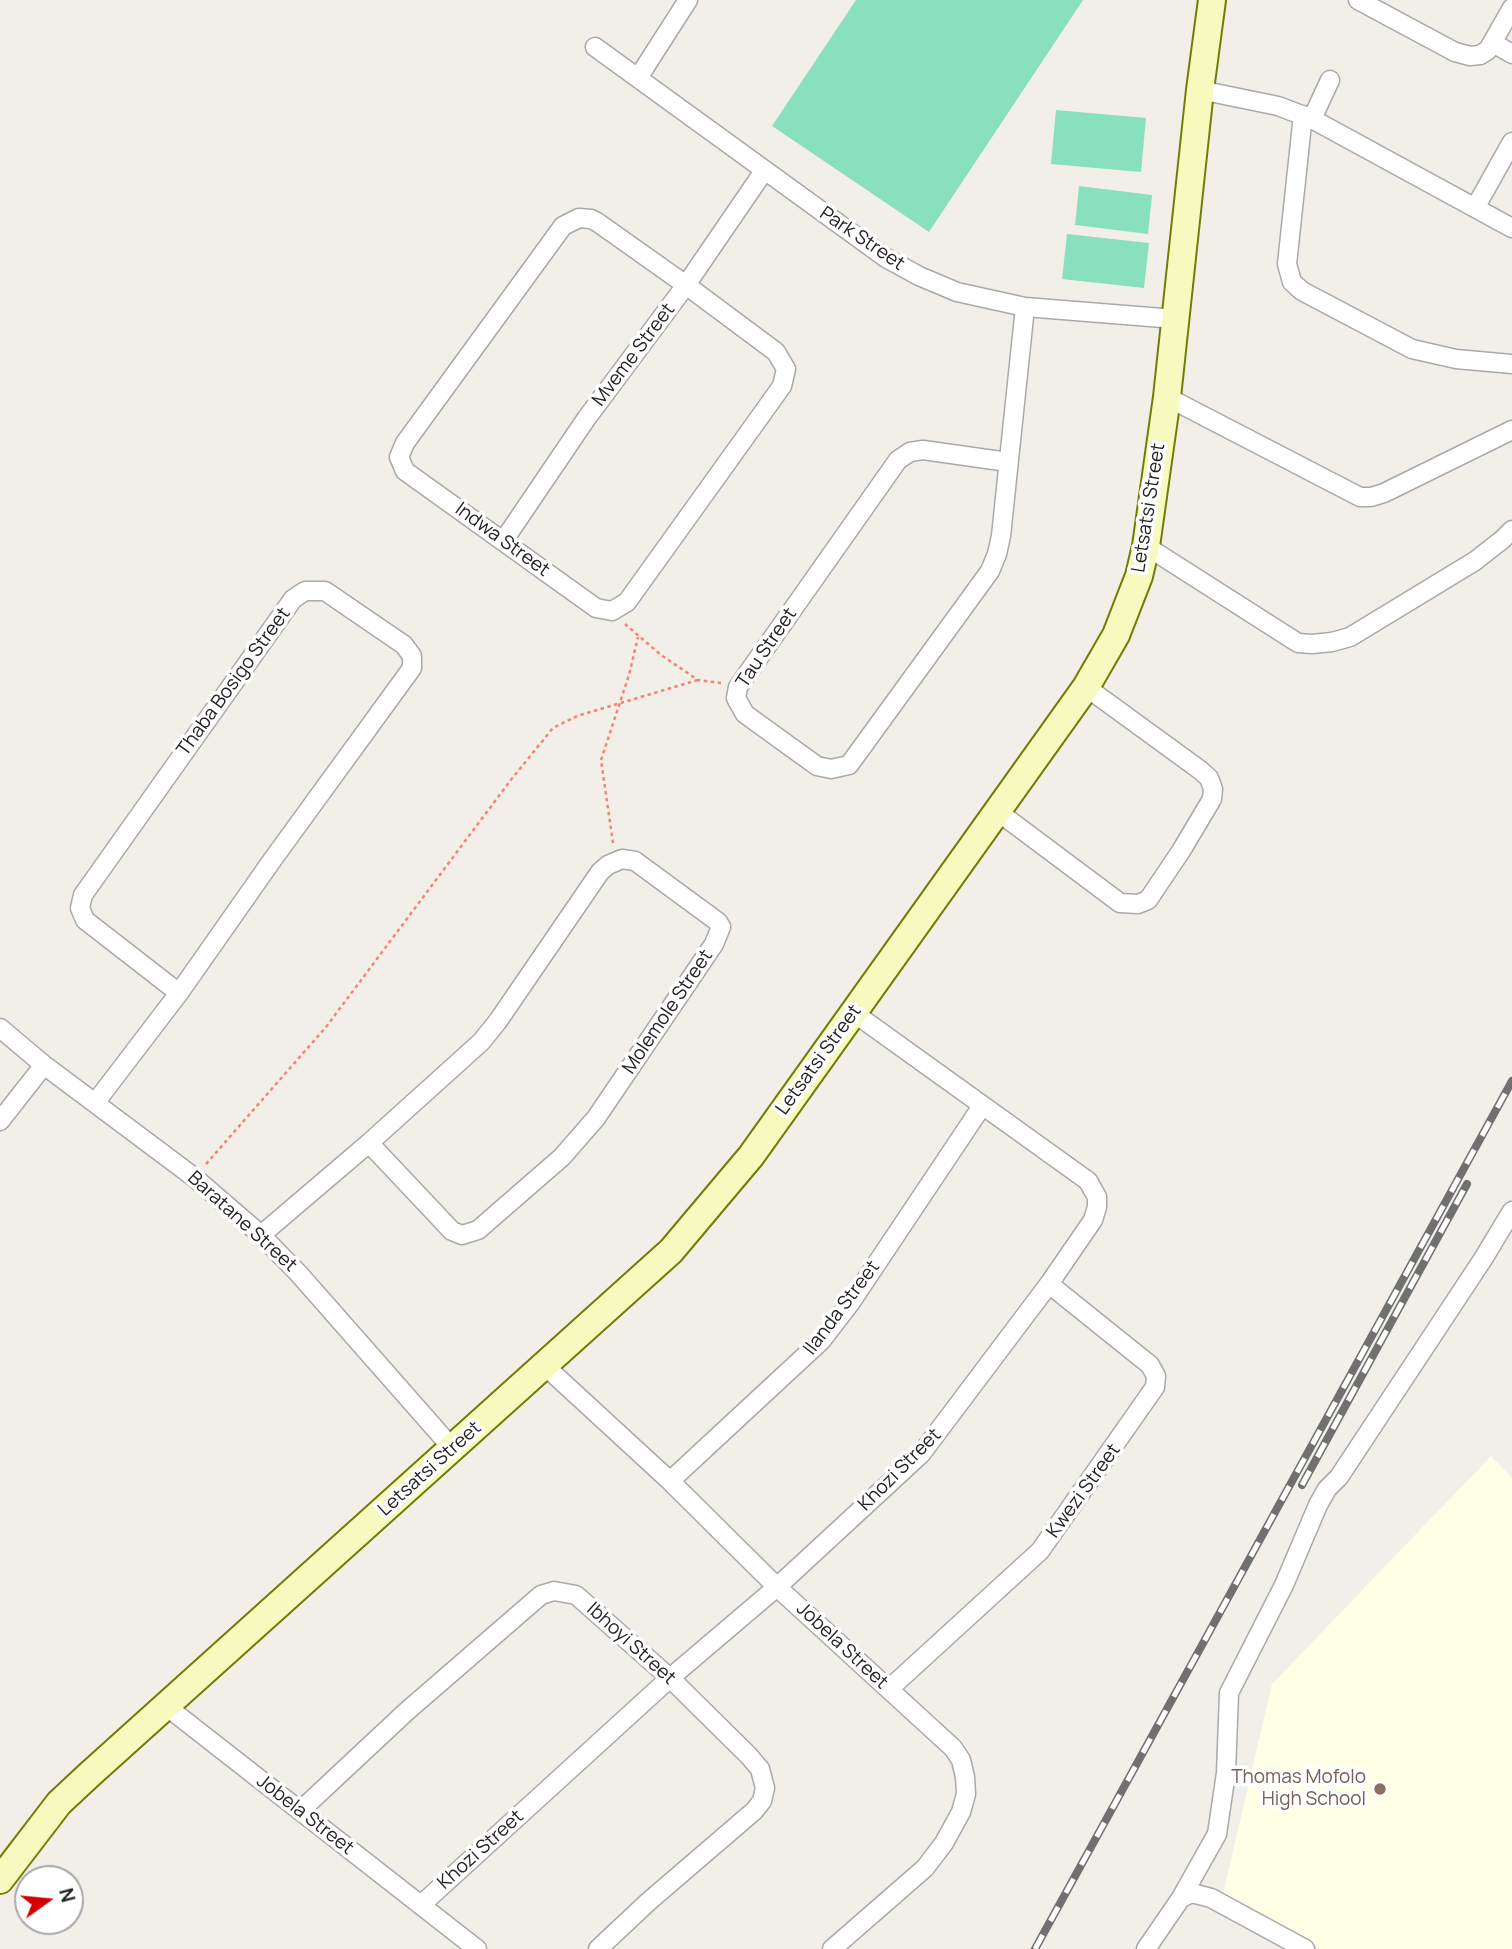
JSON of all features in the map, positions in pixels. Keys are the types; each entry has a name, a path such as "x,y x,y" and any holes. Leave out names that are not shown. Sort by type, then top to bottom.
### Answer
{"street":[{"path":"638,78 688,0"},
{"name":"Letsatsi Street","path":"0,1880 59,1803 646,1275 702,1216 751,1156 1086,687 1116,635 1136,586 1146,546 1167,397 1199,90 1212,0"},
{"path":"1361,1 1464,55 1480,55 1486,51 1512,8"},
{"path":"1493,43 1512,54"},
{"name":"Park Street","path":"595,47 901,267 957,292 1025,307 1175,319"},
{"path":"1330,80 1307,117 1287,264 1292,282 1302,291 1412,349 1457,359 1512,363"},
{"path":"1199,90 1268,104 1307,117 1512,228"},
{"path":"1475,208 1512,142"},
{"name":"Mveme Street","path":"504,540 586,419 686,285 764,171"},
{"name":"Indwa Street","path":"579,218 591,219 776,352 786,369 785,379 627,602 618,609 606,611 596,607 504,540 405,471 399,457 405,443 568,222 579,218"},
{"name":"Tau Street","path":"1008,462 923,450 904,454 892,467 738,687 736,698 745,714 810,762 825,769 849,765 990,571 1001,536 1025,307"},
{"path":"1167,397 1360,497 1384,493 1512,430"},
{"path":"1146,546 1298,643 1312,644 1350,637 1475,561 1512,530"},
{"name":"Thaba Bosigo Street","path":"95,1103 179,993 412,668 412,656 404,645 325,591 305,591 293,599 83,895 80,908 85,919 179,993"},
{"path":"997,811 1120,903 1138,905 1148,900 1212,799 1213,789 1209,778 1200,770 1086,687"},
{"name":"Molemole Street","path":"369,1143 449,1229 462,1235 484,1226 581,1136 603,1109 714,944 721,927 715,918 643,865 626,858 616,860"},
{"path":"261,1235 481,1042 600,872 616,860"},
{"name":"Khozi Street","path":"422,1904 670,1678 777,1587 921,1454 1049,1284 1093,1220 1097,1208 1096,1192 1088,1181 854,1013"},
{"name":"Baratane Street","path":"0,1028 44,1065 195,1178 261,1235 308,1284 453,1449"},
{"path":"0,1121 44,1065"},
{"name":"Ilanda Street","path":"670,1481 821,1341 851,1302 982,1106"},
{"path":"1146,1949 1181,1898 1217,1834 1226,1773 1229,1693 1284,1585 1318,1505 1483,1259 1512,1211"},
{"name":"Kwezi Street","path":"889,1689 1040,1551 1155,1387 1156,1376 1150,1365 1049,1284"},
{"name":"Jobela Street","path":"545,1366 670,1481 777,1587 958,1754 965,1777 964,1802 954,1828 925,1868 832,1949"},
{"name":"Ibhoyi Street","path":"300,1811 498,1630 547,1592 563,1591 580,1598 670,1678 756,1763 763,1775 764,1794 754,1811 598,1949"},
{"name":"Jobela Street","path":"166,1706 477,1949"},
{"path":"1181,1898 1192,1893 1211,1898 1305,1949"}],"path":[{"path":"618,609 622,621 638,637 698,680 738,687"},
{"path":"616,860 601,760 629,675 638,637"},
{"path":"195,1178 326,1027 552,728 577,716 698,680"}],"shaded area":[{"name":"Thomas Mofolo High School","path":"1491,1456 1512,1478 1512,1949 1321,1949 1223,1894 1272,1684"}],"green space":[{"path":"856,0 1083,0 929,232 772,126"},
{"path":"1056,110 1146,118 1141,172 1051,164"},
{"path":"1079,186 1152,195 1148,234 1075,225"},
{"path":"1067,234 1149,243 1144,288 1062,279"}],"railway":[{"path":"1035,1949 1512,1081"},
{"path":"1302,1485 1467,1184"}],"place":[{"name":"Thomas Mofolo High School","path":"1380,1789"}]}
